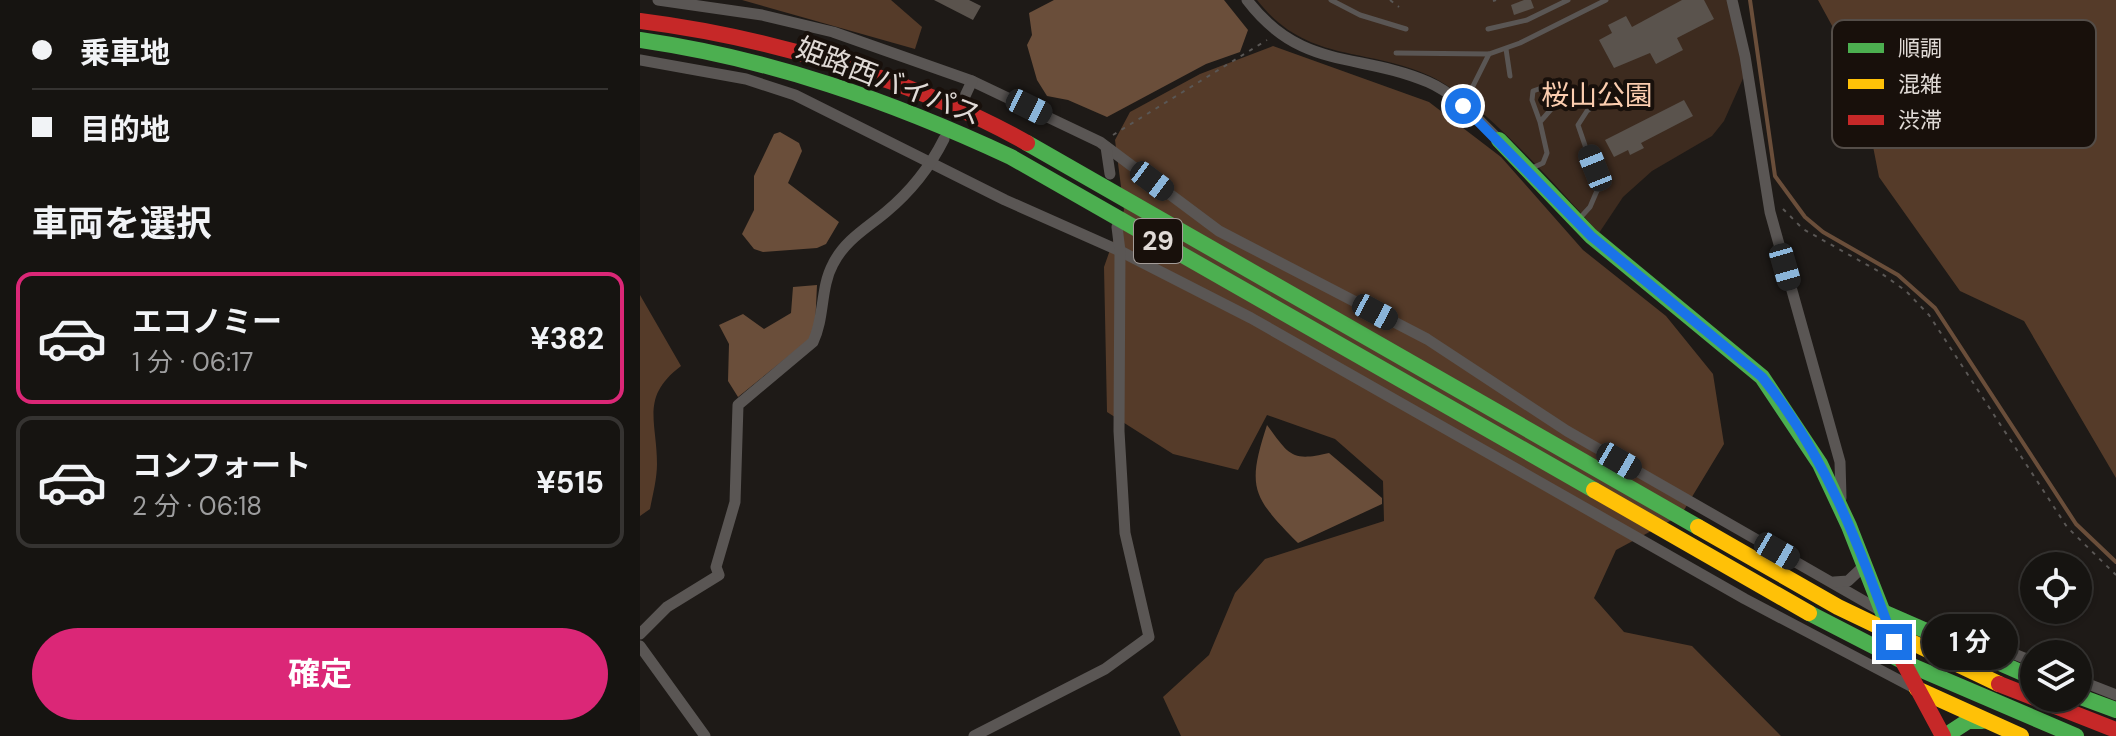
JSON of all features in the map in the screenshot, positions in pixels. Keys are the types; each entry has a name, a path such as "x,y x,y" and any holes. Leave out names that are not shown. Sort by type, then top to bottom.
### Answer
{"main road":[{"name":"姫路西バイパス","path":"640,21 720,34 818,58 892,83 1021,140 1653,503 1920,649 2116,730"},
{"name":"姫路西バイパス","path":"640,40 717,52 813,76 943,124 1011,157 1869,645 2076,736"},
{"path":"1499,140 1576,222 1762,377 1787,407 1841,499 1894,642 1940,735 1968,721 1982,721"},
{"path":"1883,612 2020,672"},
{"path":"1917,689 2021,736"},
{"path":"2092,701 2116,710"}],"street":[{"path":"658,0 762,15 833,32 972,81 1103,144 1219,231 1427,339 1567,431 1883,612"},
{"path":"1247,0 1278,33 1313,52 1428,82 1463,106 1499,140"},
{"path":"1732,0 1745,56 1767,195 1840,462 1841,499"},
{"path":"640,60 746,79 795,95 931,165 1120,251 1251,318 1496,460 1917,689"},
{"path":"965,96 972,81"},
{"path":"640,634 667,607 719,575 716,567 735,502 738,405 813,342 819,329 826,281 833,263 850,239 888,210 931,165 944,139"},
{"path":"1103,144 1110,174"},
{"path":"974,736 1105,669 1149,637 1125,533 1119,431 1120,251 1117,227"},
{"path":"1829,582 1848,581 1865,565"},
{"path":"1904,663 1919,638 1929,633 1959,632 2020,656"},
{"path":"1867,663 1894,642"},
{"path":"640,646 705,736"},
{"path":"2092,686 2116,695"},
{"path":"1982,721 1989,733 1997,736"}],"lane":[{"path":"1331,0 1360,15 1406,29"},
{"path":"1488,29 1527,20 1568,0"},
{"path":"1396,53 1489,54 1506,49 1606,0"},
{"path":"1506,49 1510,76"},
{"path":"1463,106 1489,54"},
{"path":"1528,170 1543,163 1547,153 1532,100 1533,91 1550,85 1560,99 1540,122"},
{"path":"1576,222 1590,207 1599,186 1578,125 1587,111 1603,100"}],"path":[{"path":"1390,0 1399,7"},
{"path":"1103,144 1278,33"},
{"path":"1767,195 1803,229 1878,271 1906,291 1929,315 2067,527 2116,575"}],"green space":[{"name":"桜山公園","path":"1257,0 1728,0 1745,74 1724,121 1712,136 1652,171 1623,197 1599,233 1519,147 1450,87 1406,67 1338,51 1296,35"}],"shaded area":[{"path":"742,0 891,0 922,27 915,49"},
{"path":"1054,0 1224,0 1248,30 1240,52 1206,64 1107,117 1068,100 1047,96 1037,80 1027,45 1032,35 1029,13"},
{"path":"1818,0 2116,0 2116,478 2024,321 1960,291 1879,177 1873,148 2096,148 2096,20 1832,20 1832,26"},
{"path":"1273,46 1429,102 1501,157 1583,250 1666,316 1713,374 1724,444 1681,515 1616,550 1594,598 1624,632 1692,646 1781,736 1181,736 1163,697 1209,655 1235,593 1265,559 1384,521 1383,481 1335,439 1267,415 1238,470 1173,454 1107,412 1104,267 1124,210 1115,140 1130,112 1200,74"},
{"path":"780,132 799,143 802,151 788,183 839,222 826,244 817,248 763,252 754,249 742,234 754,210 754,176 774,134"},
{"path":"817,285 815,328 811,338 738,397 728,381 729,344 719,325 743,314 764,329 791,313 793,287"},
{"path":"640,295 681,366 668,377 655,399 656,475 650,509 640,516"},
{"path":"1267,425 1292,454 1306,457 1329,453 1382,498 1382,504 1298,543 1271,514 1258,491 1257,464"}],"building":[{"path":"934,0 969,0 981,6 973,20"},
{"path":"1531,0 1534,8 1514,15 1511,5"},
{"path":"1682,0 1704,0 1714,19 1677,38 1683,50 1656,64 1650,53 1614,68 1599,40 1612,33 1608,25 1626,16 1632,27"},
{"path":"1684,100 1693,116 1641,143 1644,148 1630,155 1628,150 1614,157 1605,140"}],"waterway":[{"path":"1750,0 1775,176 1805,217 1823,232 1898,275 1935,308 2076,524 2116,562"}],"traffic: fast":[{"path":"640,40 736,58 830,85 921,118 1011,157 1594,490"},
{"path":"1499,140 1591,236 1762,377 1820,464 1849,526 1887,623"},
{"path":"1027,143 1698,527"},
{"path":"1883,612 2020,672"},
{"path":"1809,613 1910,665 2076,736"},
{"path":"2092,701 2116,710"},
{"path":"1945,736 1968,721 1982,721"}],"traffic: slow":[{"path":"1594,490 1809,613"},
{"path":"1698,527 1838,607 1999,684"},
{"path":"1917,689 2021,736"}],"traffic: jam":[{"path":"640,21 738,38 839,64 937,100 1027,143"},
{"path":"1900,656 1943,736"},
{"path":"1999,684 2116,730"}],"route":[{"path":"1463,106 1591,236 1762,377 1787,407 1841,499 1894,642"}]}
